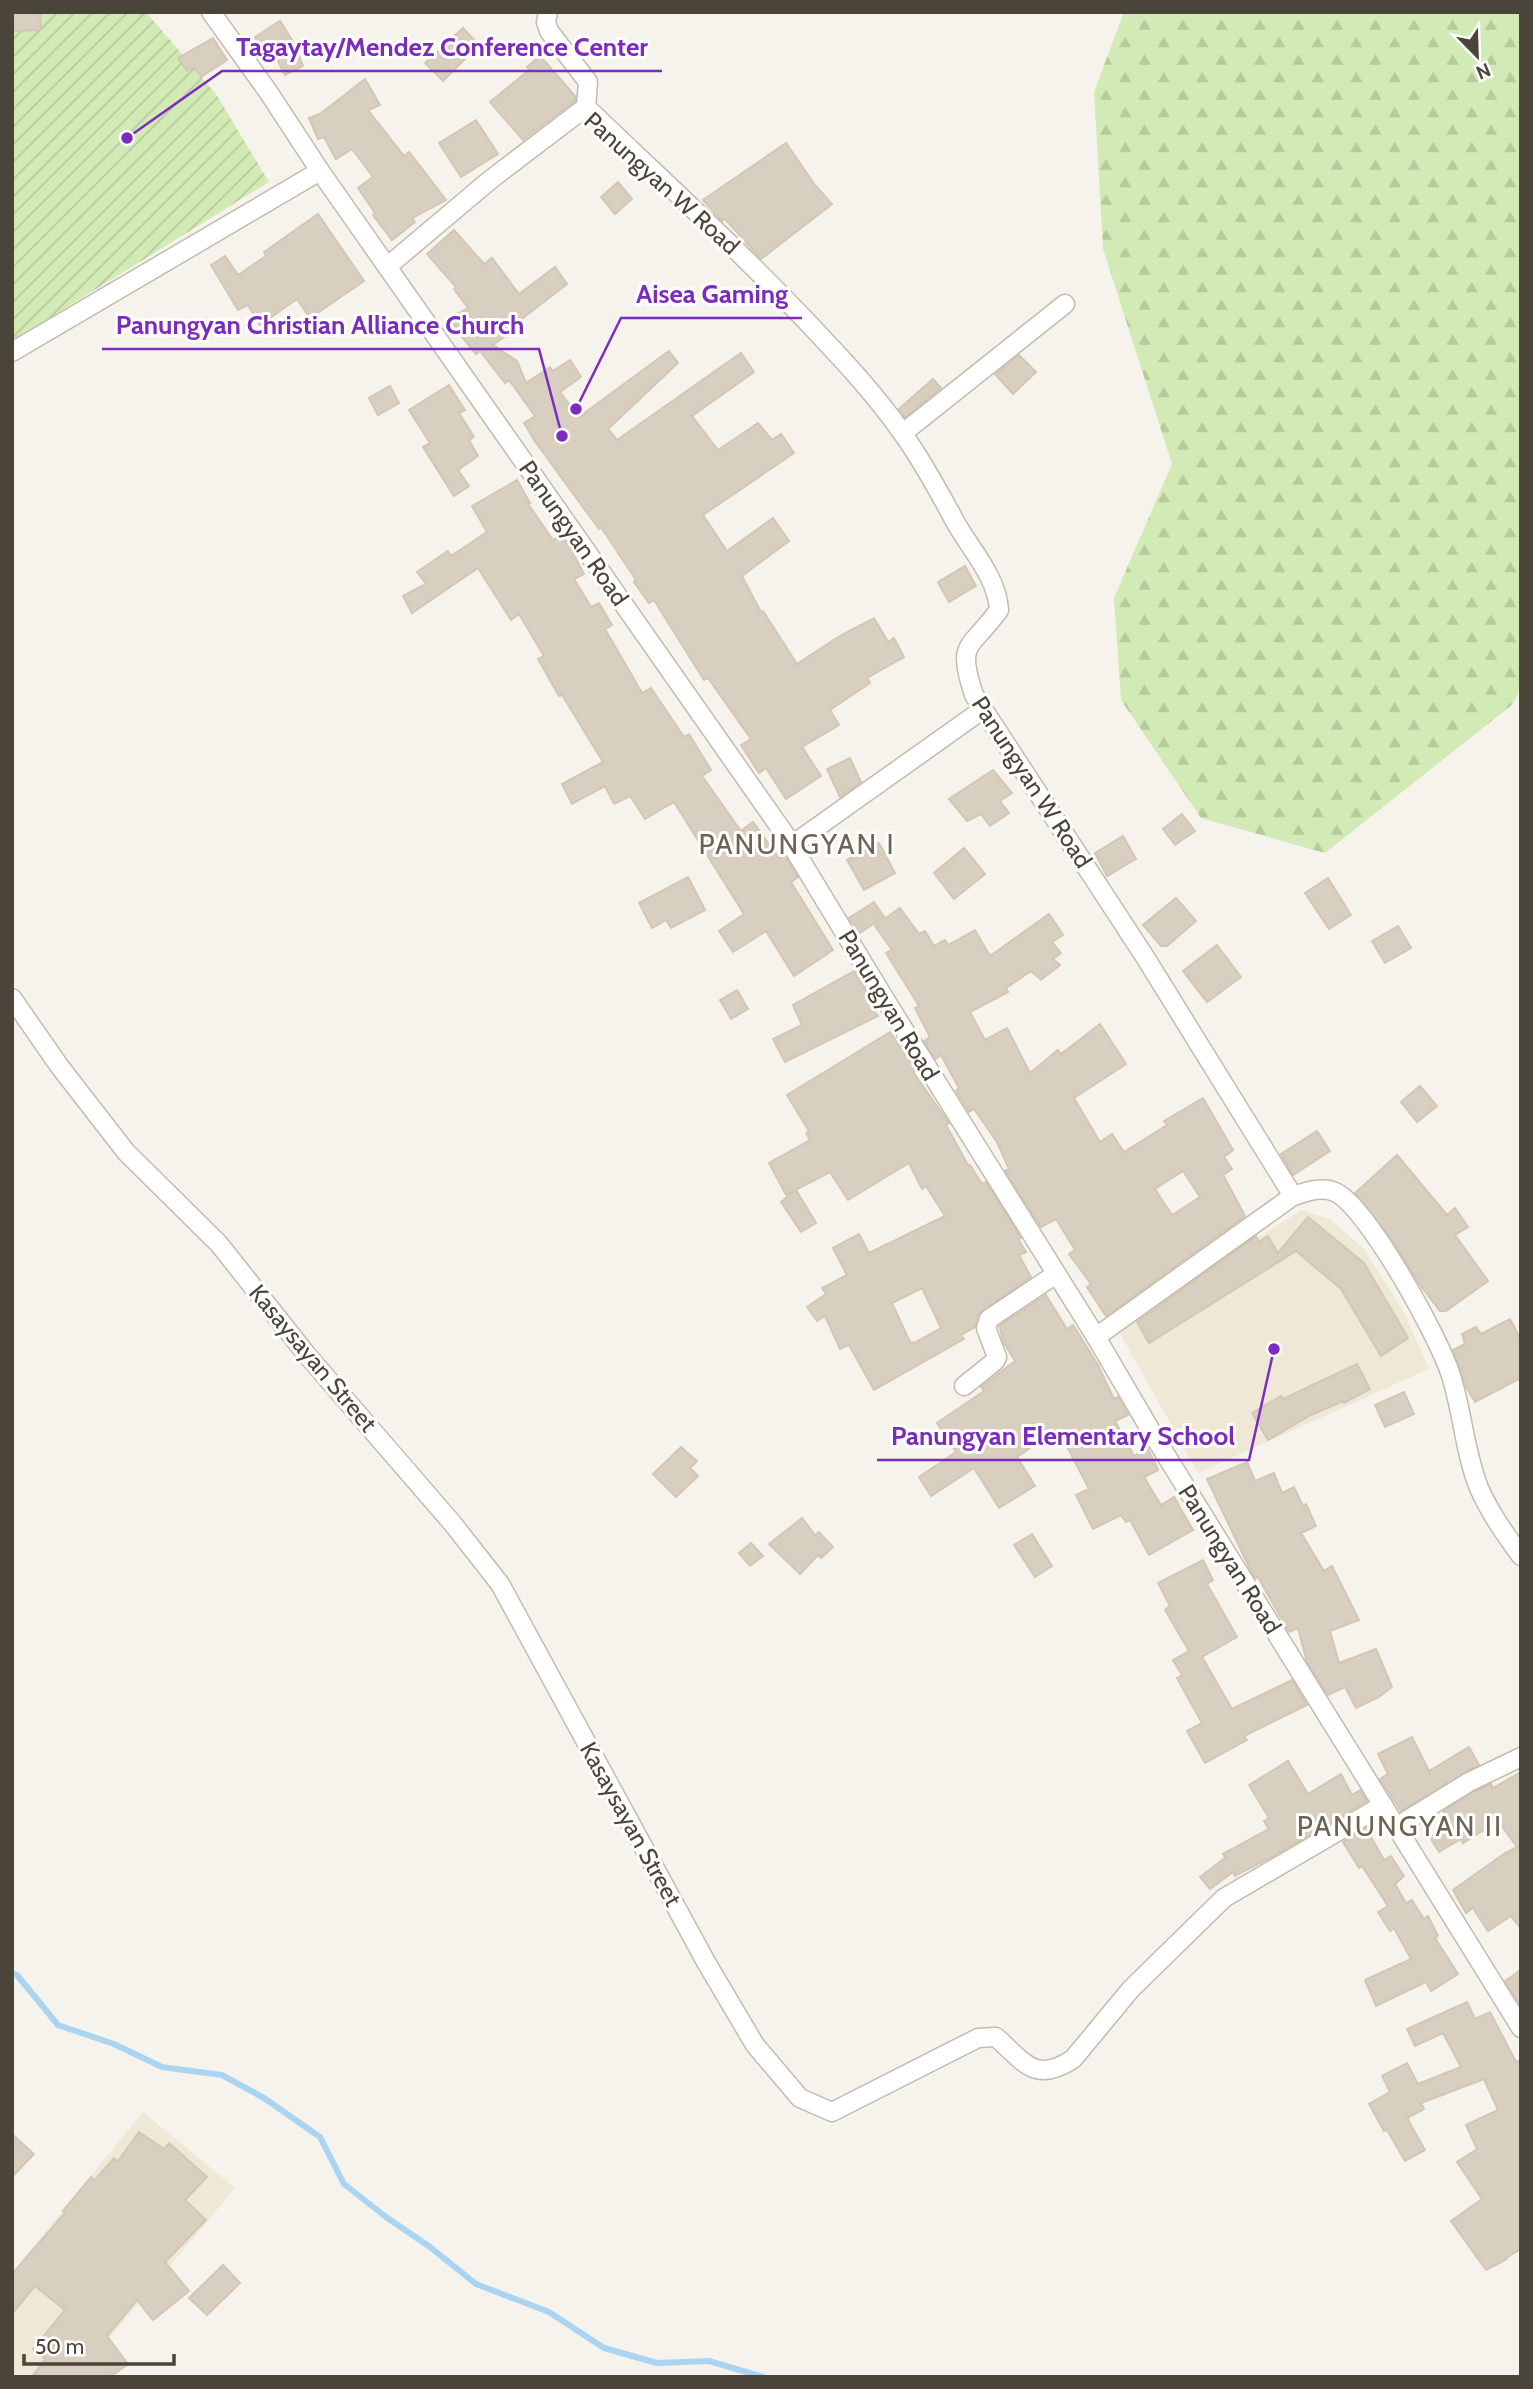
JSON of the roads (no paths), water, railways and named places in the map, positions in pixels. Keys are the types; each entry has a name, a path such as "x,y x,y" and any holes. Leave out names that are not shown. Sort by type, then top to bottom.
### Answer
{"street":[{"name":"Panungyan Road","path":"211,12 792,845 1521,2028"},
{"path":"548,12 546,22 549,31 588,82 586,107"},
{"name":"Panungyan W Road","path":"388,266 490,180 586,107 770,282 858,377 903,433 930,474 958,527 992,582 998,597 999,610 970,644 964,659 974,695 1145,957 1293,1196"},
{"path":"12,352 320,171"},
{"path":"903,433 1065,303"},
{"path":"792,845 982,710"},
{"name":"Kasaysayan Street","path":"12,998 60,1067 126,1152 219,1244 307,1355 453,1524 500,1584 713,1974 755,2045 800,2098 832,2112 978,2038 996,2037 1031,2068 1046,2071 1062,2066 1073,2059 1131,1989 1224,1898 1383,1805"},
{"path":"1096,1337 1293,1196 1321,1189 1334,1191 1350,1203 1413,1295 1431,1328 1451,1376 1461,1411 1467,1452 1480,1488 1499,1525 1521,1556"},
{"path":"964,1386 997,1357 986,1328 989,1319 1056,1274"},
{"path":"1396,1827 1469,1782 1521,1757"}],"waterway":[{"path":"12,1973 17,1975 58,2025 114,2044 162,2067 222,2075 264,2098 320,2137 344,2184 476,2284 549,2312 604,2348 657,2363 709,2361 763,2377"}],"place":[{"name":"Tagaytay/Mendez Conference Center","path":"127,138"},
{"name":"Aisea Gaming","path":"576,409"},
{"name":"Panungyan Christian Alliance Church","path":"562,436"},
{"name":"Panungyan Elementary School","path":"1274,1349"}],"district":[{"name":"PANUNGYAN I","path":"797,844"},
{"name":"PANUNGYAN II","path":"1400,1826"}]}
